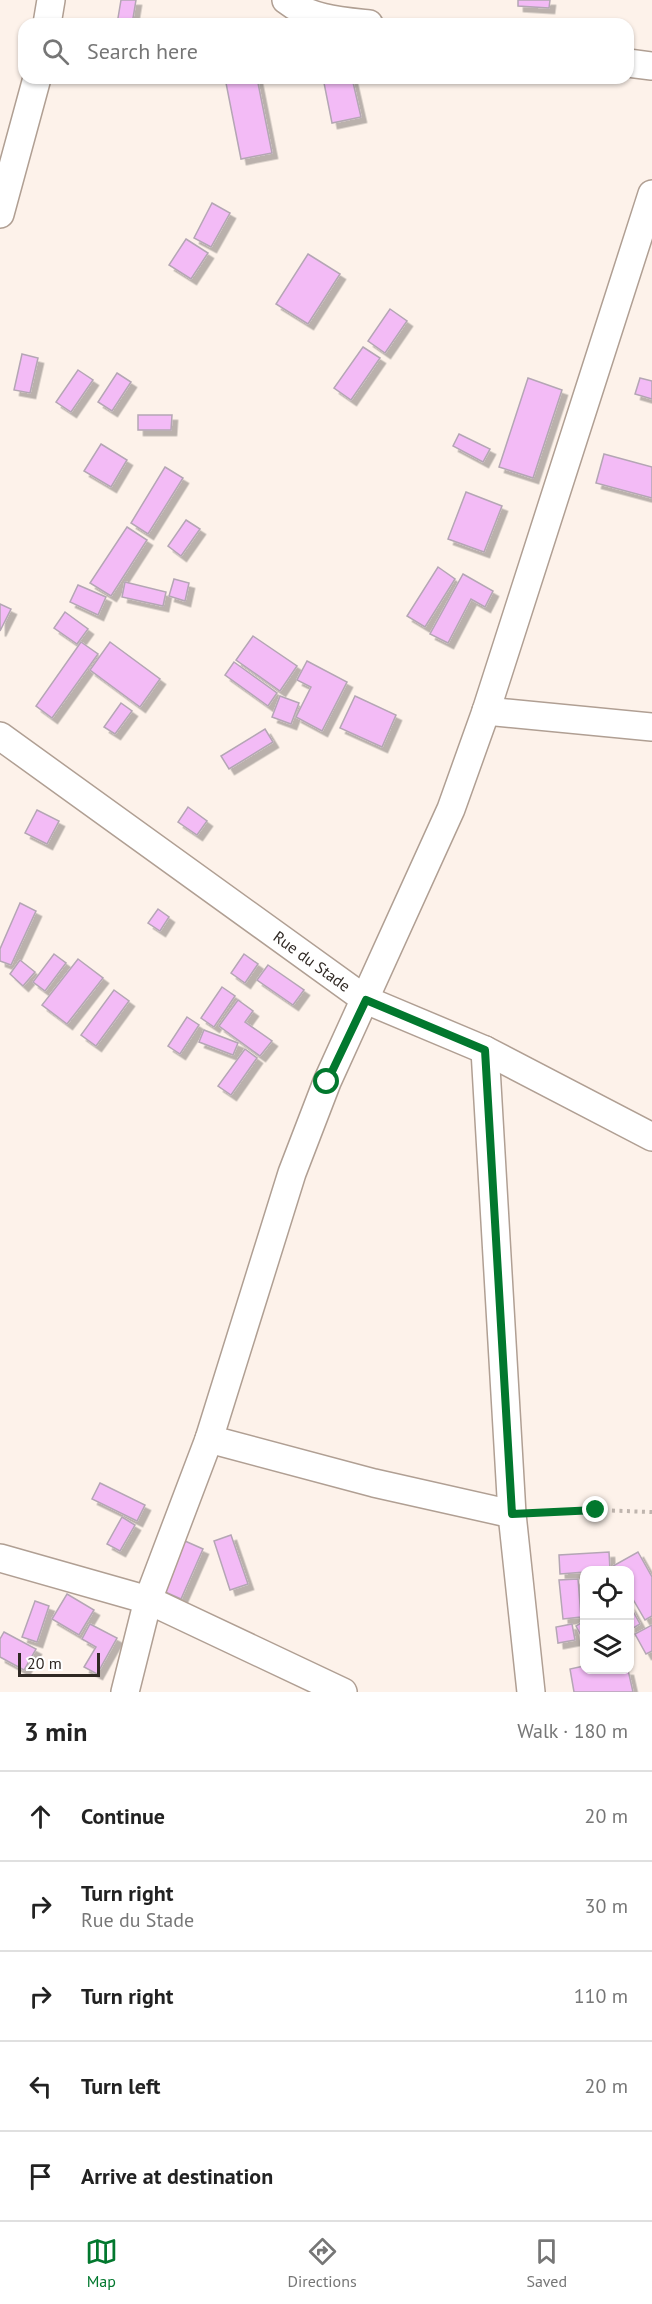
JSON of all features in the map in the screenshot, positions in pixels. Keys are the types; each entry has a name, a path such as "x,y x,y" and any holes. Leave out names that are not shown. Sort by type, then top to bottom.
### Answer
{"street":[{"path":"48,18 51,0"},
{"path":"286,0 296,8 322,18"},
{"path":"634,64 652,66"},
{"path":"0,214 35,84"},
{"path":"125,1692 148,1600 209,1439 292,1173 327,1082 451,809 486,711 652,194"},
{"path":"486,711 652,728"},
{"name":"Rue du Stade","path":"0,736 366,1000 485,1050 652,1137"},
{"path":"485,1050 512,1514 531,1692"},
{"path":"209,1439 374,1483 512,1514"},
{"path":"0,1558 148,1600 344,1692"}],"path":[{"path":"512,1514 596,1510 652,1512"}],"building":[{"path":"121,0 136,0 133,18 118,18"},
{"path":"518,0 550,0 549,8 518,6"},
{"path":"226,84 258,84 272,153 241,159"},
{"path":"324,84 353,84 361,117 332,123"},
{"path":"212,203 230,213 211,247 194,238"},
{"path":"186,239 208,253 191,279 169,265"},
{"path":"308,254 340,274 308,324 276,304"},
{"path":"390,309 407,321 385,353 368,341"},
{"path":"363,347 380,358 351,400 334,388"},
{"path":"22,354 38,358 30,393 14,390"},
{"path":"78,370 93,380 71,412 56,402"},
{"path":"117,373 131,382 112,411 98,402"},
{"path":"528,378 562,390 533,478 499,467"},
{"path":"640,378 652,381 652,399 635,394"},
{"path":"138,415 172,415 171,430 138,430"},
{"path":"459,434 490,449 483,462 453,446"},
{"path":"101,444 127,460 111,487 84,471"},
{"path":"604,454 652,467 652,498 596,483"},
{"path":"165,467 183,478 148,534 131,523"},
{"path":"466,492 502,506 484,552 448,539"},
{"path":"186,520 200,529 181,556 168,546"},
{"path":"127,527 147,540 111,596 90,583"},
{"path":"438,567 455,579 425,627 407,616"},
{"path":"463,574 493,591 485,607 471,599 448,643 430,634"},
{"path":"174,579 189,583 185,601 169,596"},
{"path":"125,582 166,592 163,606 122,597"},
{"path":"78,585 106,597 98,615 70,602"},
{"path":"0,604 11,609 0,631"},
{"path":"65,612 88,629 77,644 54,628"},
{"path":"253,636 297,666 280,691 236,660"},
{"path":"81,642 98,654 52,718 36,706"},
{"path":"110,642 160,679 140,707 90,670"},
{"path":"307,661 347,682 322,731 296,717 311,687 297,680"},
{"path":"234,662 277,693 268,706 225,675"},
{"path":"280,696 299,703 291,724 272,717"},
{"path":"355,696 396,715 382,747 340,728"},
{"path":"121,703 132,711 115,734 104,727"},
{"path":"265,729 273,742 229,769 221,756"},
{"path":"188,807 207,821 197,835 178,822"},
{"path":"37,810 59,821 47,844 25,833"},
{"path":"20,903 36,911 11,965 0,961 0,949"},
{"path":"158,909 169,917 160,931 148,923"},
{"path":"54,954 66,963 45,991 33,982"},
{"path":"244,954 258,964 245,983 231,973"},
{"path":"78,959 103,978 67,1024 42,1005"},
{"path":"20,960 35,972 23,986 10,974"},
{"path":"268,965 304,990 293,1005 257,980"},
{"path":"222,987 235,996 214,1027 201,1018"},
{"path":"114,990 129,1001 96,1046 81,1035"},
{"path":"238,1000 253,1011 245,1022 272,1041 260,1056 219,1026"},
{"path":"187,1017 199,1025 180,1054 168,1046"},
{"path":"204,1030 238,1043 233,1055 199,1042"},
{"path":"245,1049 257,1058 231,1095 218,1086"},
{"path":"100,1483 145,1505 137,1521 92,1499"},
{"path":"122,1517 135,1525 120,1551 107,1544"},
{"path":"231,1535 248,1584 230,1590 214,1541"},
{"path":"185,1541 203,1549 181,1599 163,1591"},
{"path":"609,1552 610,1566 580,1566 580,1572 560,1574 559,1555"},
{"path":"638,1552 652,1577 652,1616 645,1620 634,1601 634,1566 613,1566"},
{"path":"578,1579 580,1617 563,1619 559,1580"},
{"path":"67,1594 94,1610 79,1635 52,1619"},
{"path":"35,1601 49,1606 37,1642 22,1637"},
{"path":"634,1613 640,1624 634,1628"},
{"path":"90,1624 117,1638 97,1674 84,1667 96,1647 82,1639"},
{"path":"572,1624 575,1640 558,1643 556,1627"},
{"path":"652,1625 652,1651 646,1654 635,1634"},
{"path":"4,1632 36,1649 24,1670 0,1657 0,1639"},
{"path":"580,1667 580,1674 629,1674 633,1692 574,1692 570,1669"}],"route":[{"path":"327,1082 366,1000 485,1050 512,1514 596,1510"}]}
